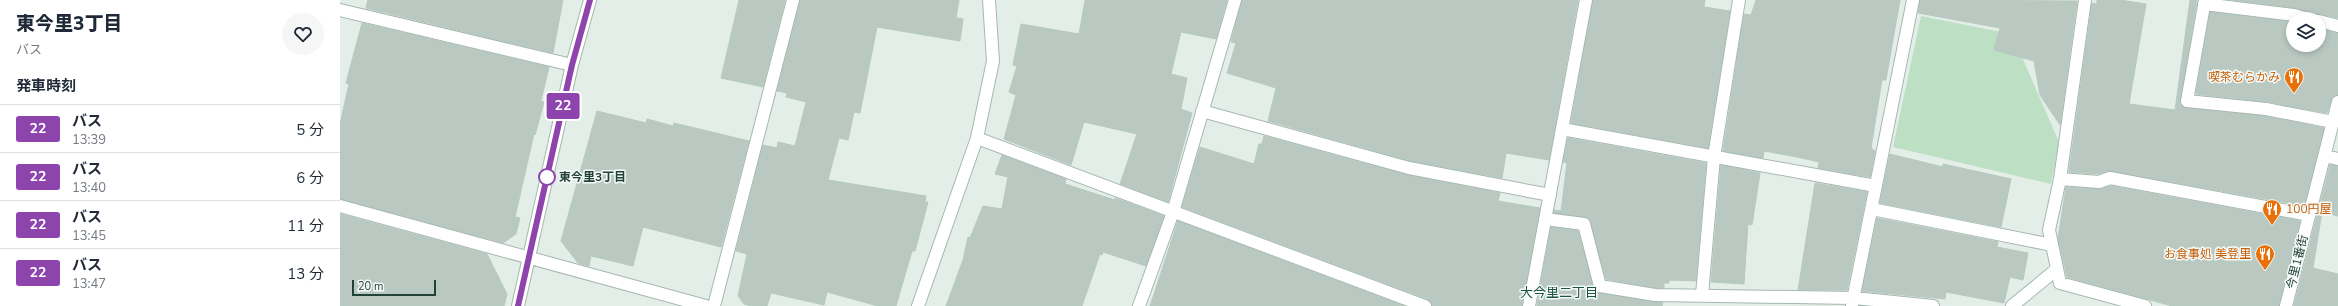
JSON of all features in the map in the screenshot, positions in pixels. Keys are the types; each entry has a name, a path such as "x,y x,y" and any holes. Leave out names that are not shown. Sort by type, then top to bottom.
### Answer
{"street":[{"path":"518,306 572,65 590,0"},
{"path":"714,306 793,0"},
{"path":"918,306 977,138 993,61 989,0"},
{"path":"1139,306 1173,212 1235,0"},
{"path":"1529,306 1586,0"},
{"path":"1702,296 1714,157 1739,0"},
{"path":"1853,302 1912,0"},
{"path":"2085,0 2060,179 2049,230 2060,283 2145,306"},
{"path":"2286,14 2205,2 2187,101 2266,109 2333,122"},
{"path":"340,10 572,65"},
{"path":"2326,23 2338,26"},
{"name":"今里1番街","path":"2286,306 2338,102"},
{"path":"1202,110 1409,168 1550,195"},
{"path":"1562,129 1876,186"},
{"path":"977,138 1425,306"},
{"path":"2324,156 2338,160"},
{"path":"2060,179 2099,182 2110,178 2309,215"},
{"path":"340,206 529,256 706,306"},
{"path":"1872,209 2052,245"},
{"path":"1545,219 1584,224 1600,286 1655,300 1702,296 1933,306"},
{"path":"2012,306 2057,269"}],"green space":[{"path":"1921,16 2012,34 2059,142 2051,184 1893,147"}],"building":[{"path":"368,0 563,0 553,53 366,8"},
{"path":"739,0 785,0 763,87 721,78"},
{"path":"800,0 959,0 956,18 963,19 960,41 877,27 860,113 854,112 848,140 839,138 828,180 926,196 925,202 928,202 915,251 912,251 896,306 878,306 827,292 824,305 771,293 767,306 751,306 744,304 738,296 747,254 736,251 763,145 777,148 778,142 795,146 806,102 786,97 787,93 777,91"},
{"path":"1085,0 1227,0 1216,39 1181,32 1171,74 1187,78 1181,109 1192,113 1168,202 1120,184 1137,134 1084,122 1071,165 1004,139 1016,95 1009,92 1017,66 1013,65 1021,24 1079,34"},
{"path":"1242,0 1578,0 1549,160 1506,153 1502,178 1411,161 1268,121 1276,88 1227,73 1236,43 1231,42"},
{"path":"1593,0 1705,0 1704,7 1730,11 1708,148 1571,123"},
{"path":"1756,0 1900,0 1886,80 1882,80 1871,148 1875,151 1870,177 1818,168 1819,162 1764,151 1763,158 1723,151 1744,14 1751,15"},
{"path":"1920,0 2077,1 2060,125 2040,95 2034,61 1994,50 2000,28 1918,13"},
{"path":"2097,0 2120,0 2146,4 2129,104 2175,110 2190,0 2197,0 2180,104 2186,108 2265,116 2324,128 2304,206 2111,171 2098,174 2069,172 2092,3 2097,4"},
{"path":"2233,0 2338,0 2338,18 2326,15 2326,12 2306,12 2295,8"},
{"path":"2210,12 2286,21 2286,52 2326,52 2326,30 2338,33 2338,95 2332,97 2327,113 2267,102 2196,94"},
{"path":"362,23 549,67 541,101 544,102 535,135 534,134 515,217 520,218 516,234 503,243 340,199 340,124 349,84 346,83"},
{"path":"597,111 646,123 647,119 673,126 674,123 749,141 721,247 643,227 633,266 591,256 589,266 578,263 561,241"},
{"path":"1264,136 1407,175 1500,193 1498,201 1540,208 1522,306 1432,306 1428,299 1182,207 1200,147 1254,164 1259,144 1262,144"},
{"path":"1568,138 1706,163 1696,281 1669,280 1669,283 1664,283 1664,288 1656,288 1606,279 1589,219 1554,213 1554,210 1561,211 1567,163 1563,162"},
{"path":"1890,154 1943,167 1943,164 2011,179 2001,227 1880,203"},
{"path":"1002,155 1066,179 1065,184 1115,200 1115,198 1164,216 1146,266 1103,252 1102,255 1100,254 1082,306 946,306 963,260 968,237 970,238 983,206 1002,209 1008,177 995,174"},
{"path":"1721,165 1760,173 1752,225 1748,224 1744,284 1711,282"},
{"path":"2330,165 2338,166 2338,216 2322,212 2313,268 2338,274 2338,306 2294,306"},
{"path":"1815,183 1867,192 1847,290 1798,290"},
{"path":"2111,186 2300,221 2279,306 2172,306 2067,277 2058,238 2066,187 2098,189"},
{"path":"340,214 487,254 507,294 504,306 340,306"},
{"path":"1877,218 1998,242 1997,247 2028,253 2023,280 2010,277 2004,303 1946,292 1945,299 1862,291"},
{"path":"1178,221 1404,306 1150,306"},
{"path":"1551,227 1578,231 1595,292 1663,303 1662,306 1537,306"}],"bus line":[{"name":"22","path":"518,306 572,65 590,0"}],"place":[{"name":"喫茶むらかみ","path":"2294,94"},
{"name":"東今里3丁目","path":"547,177"},
{"name":"100円屋","path":"2272,226"},
{"name":"お食事処 美登里","path":"2265,271"}],"district":[{"name":"大今里二丁目","path":"1559,292"}]}
